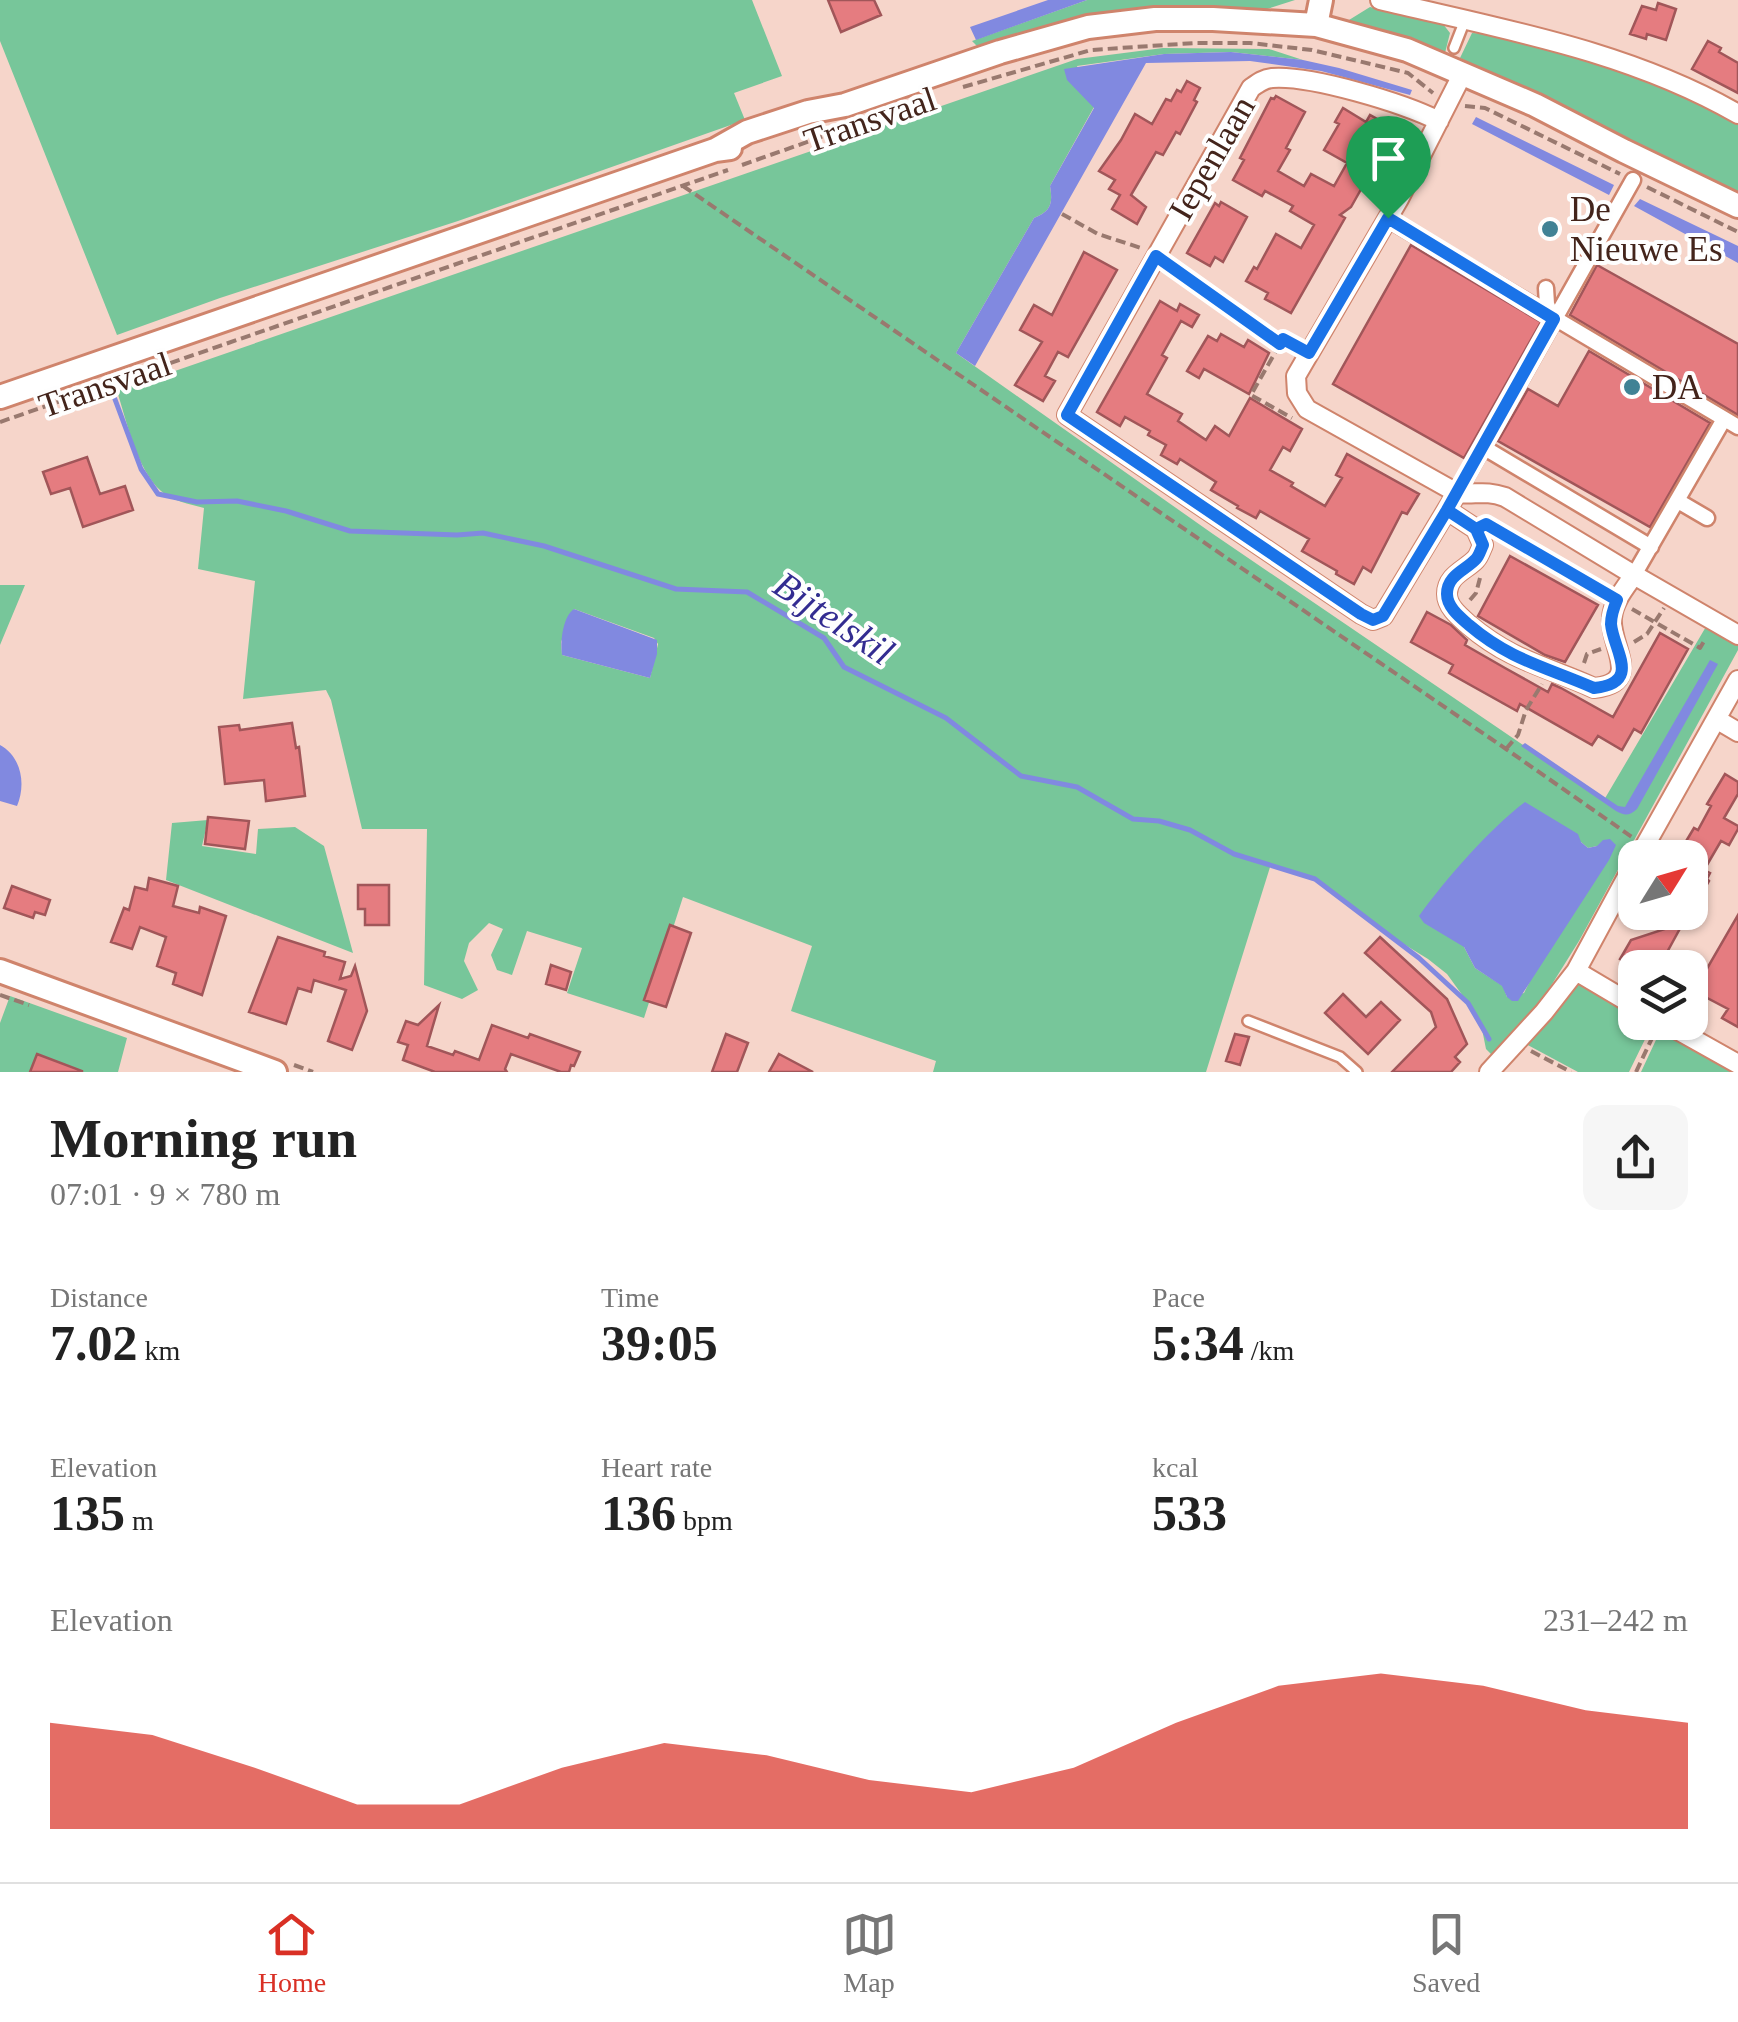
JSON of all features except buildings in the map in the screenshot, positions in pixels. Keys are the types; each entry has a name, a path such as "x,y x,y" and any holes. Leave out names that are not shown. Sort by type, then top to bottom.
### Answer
{"street":[{"path":"1316,25 1320,0"},
{"path":"1380,0 1650,71 1738,114"},
{"name":"Transvaal","path":"0,397 715,150 747,132 808,112 845,105 1000,52 1088,28 1155,19 1213,18 1316,25 1407,50 1535,104 1738,206"},
{"path":"1388,218 1731,423 1617,600 1611,624 1623,664 1618,677 1608,686 1594,688 1516,658 1486,640 1454,612 1447,596 1449,587 1456,574 1478,558 1483,545 1476,529 1452,502 1307,409 1297,392 1296,376 1388,218 1463,73"},
{"name":"Iepenlaan","path":"1439,121 1417,110 1325,84 1261,80 1251,88 1067,415 1373,620 1383,616 1452,502"},
{"path":"1452,502 1634,180"},
{"path":"1546,288 1547,304 1554,319"},
{"path":"1483,447 1651,547"},
{"path":"1452,502 1488,491 1505,497 1738,634"},
{"path":"1678,501 1706,518"},
{"path":"1647,840 1738,680"},
{"path":"1716,718 1738,732"},
{"path":"1489,1072 1576,971 1618,894"},
{"path":"0,971 275,1072"},
{"path":"1576,971 1618,996"},
{"path":"1694,1040 1738,1064"}],"lane":[{"path":"1454,48 1465,20"},
{"path":"1248,1021 1340,1057 1358,1072"}],"path":[{"name":"Transvaal","path":"958,89 1092,50 1195,43 1250,43 1312,50 1408,73 1428,91 1466,106 1485,108 1738,232"},
{"name":"Transvaal","path":"0,422 939,96"},
{"path":"682,186 1506,749 1620,840"},
{"path":"1062,214 1088,229 1156,256 1280,344 1283,339 1309,353"},
{"path":"1476,529 1486,524 1700,648 1716,621"},
{"path":"1454,612 1467,604 1480,583 1472,562"},
{"path":"1506,749 1518,735 1526,710 1548,670"},
{"path":"1636,1072 1652,1040"},
{"path":"1516,1043 1570,1072"}],"green space":[{"path":"0,0 752,0 782,76 734,93 745,120 117,335 0,41"},
{"path":"1087,0 1295,0 1267,9 1200,10 981,50 972,41"},
{"path":"1370,7 1443,24 1450,33 1445,53 1349,20"},
{"path":"1472,33 1490,34 1666,82 1738,123 1738,196 1460,58"},
{"path":"1163,48 1269,49 1303,60 1231,52 1164,54 1077,66 1094,107 1050,186 1050,206 1034,218 956,353 1213,534 1604,800 1707,625 1738,644 1738,650 1634,840 1618,840 1618,870 1579,941 1544,997 1492,1055 1468,1003 1447,974 1325,885 1271,864 1206,1072 933,1072 936,1061 791,1011 812,946 683,897 644,1018 567,993 582,948 527,931 512,975 497,970 491,955 503,929 489,923 469,943 464,961 478,990 462,999 424,985 427,829 362,829 326,690 243,699 255,581 198,569 204,508 170,497 153,482 133,444 117,391 1077,59","holes":["574,609 654,638 658,644 650,678 562,655 561,642","1581,842 1588,848 1597,846 1524,993 1507,997 1503,986 1475,968 1464,947"]},
{"path":"0,585 25,585 0,645"},
{"path":"208,820 202,846 256,854 258,829 295,827 324,846 353,953 166,880 172,823"},
{"path":"1574,977 1618,1002 1618,1040 1645,1040 1629,1072 1578,1072 1524,1043"},
{"path":"10,996 127,1038 118,1072 0,1072 0,1023"},
{"path":"1656,1040 1684,1040 1738,1072 1641,1072"}],"water":[{"path":"1048,0 1087,0 976,40 970,27"},
{"path":"1231,52 1303,60 1412,90 1410,95 1321,71 1250,61 1146,63 975,366 956,353 1034,218 1050,206 1050,186 1094,108 1067,80 1064,69 1164,54"},
{"path":"1476,117 1614,185 1609,195 1472,124"},
{"path":"1640,199 1738,246 1738,263 1634,206"},
{"path":"574,609 657,640 650,678 562,655 563,630"},
{"path":"1710,660 1718,664 1632,813 1616,811 1521,746 1525,743 1625,807"},
{"path":"0,745 13,757 20,772 17,806 0,801"},
{"path":"1525,802 1578,834 1588,848 1610,839 1616,845 1518,1001 1512,1001 1502,986 1475,968 1464,947 1419,916 1468,856"}],"waterway":[{"name":"Bijtelskil","path":"113,394 141,469 158,494 197,502 237,501 350,531 483,533 544,546 676,589 747,592 824,638 844,667 946,718 1021,776 1077,787 1133,819 1190,830 1234,854 1315,879 1419,958 1468,1003 1489,1039"}],"place":[{"name":"De Nieuwe Es","path":"1550,229"},
{"name":"DA","path":"1632,387"}],"route":[{"path":"1388,218 1309,353 1283,339 1280,344 1156,256 1067,415 1373,620 1383,616 1447,510 1476,529 1483,545 1478,558 1456,574 1449,587 1447,596 1454,612 1486,640 1516,658 1594,688 1608,686 1618,677 1623,664 1611,624 1617,600 1486,524 1476,529 1447,510 1554,319 1388,218"}]}
